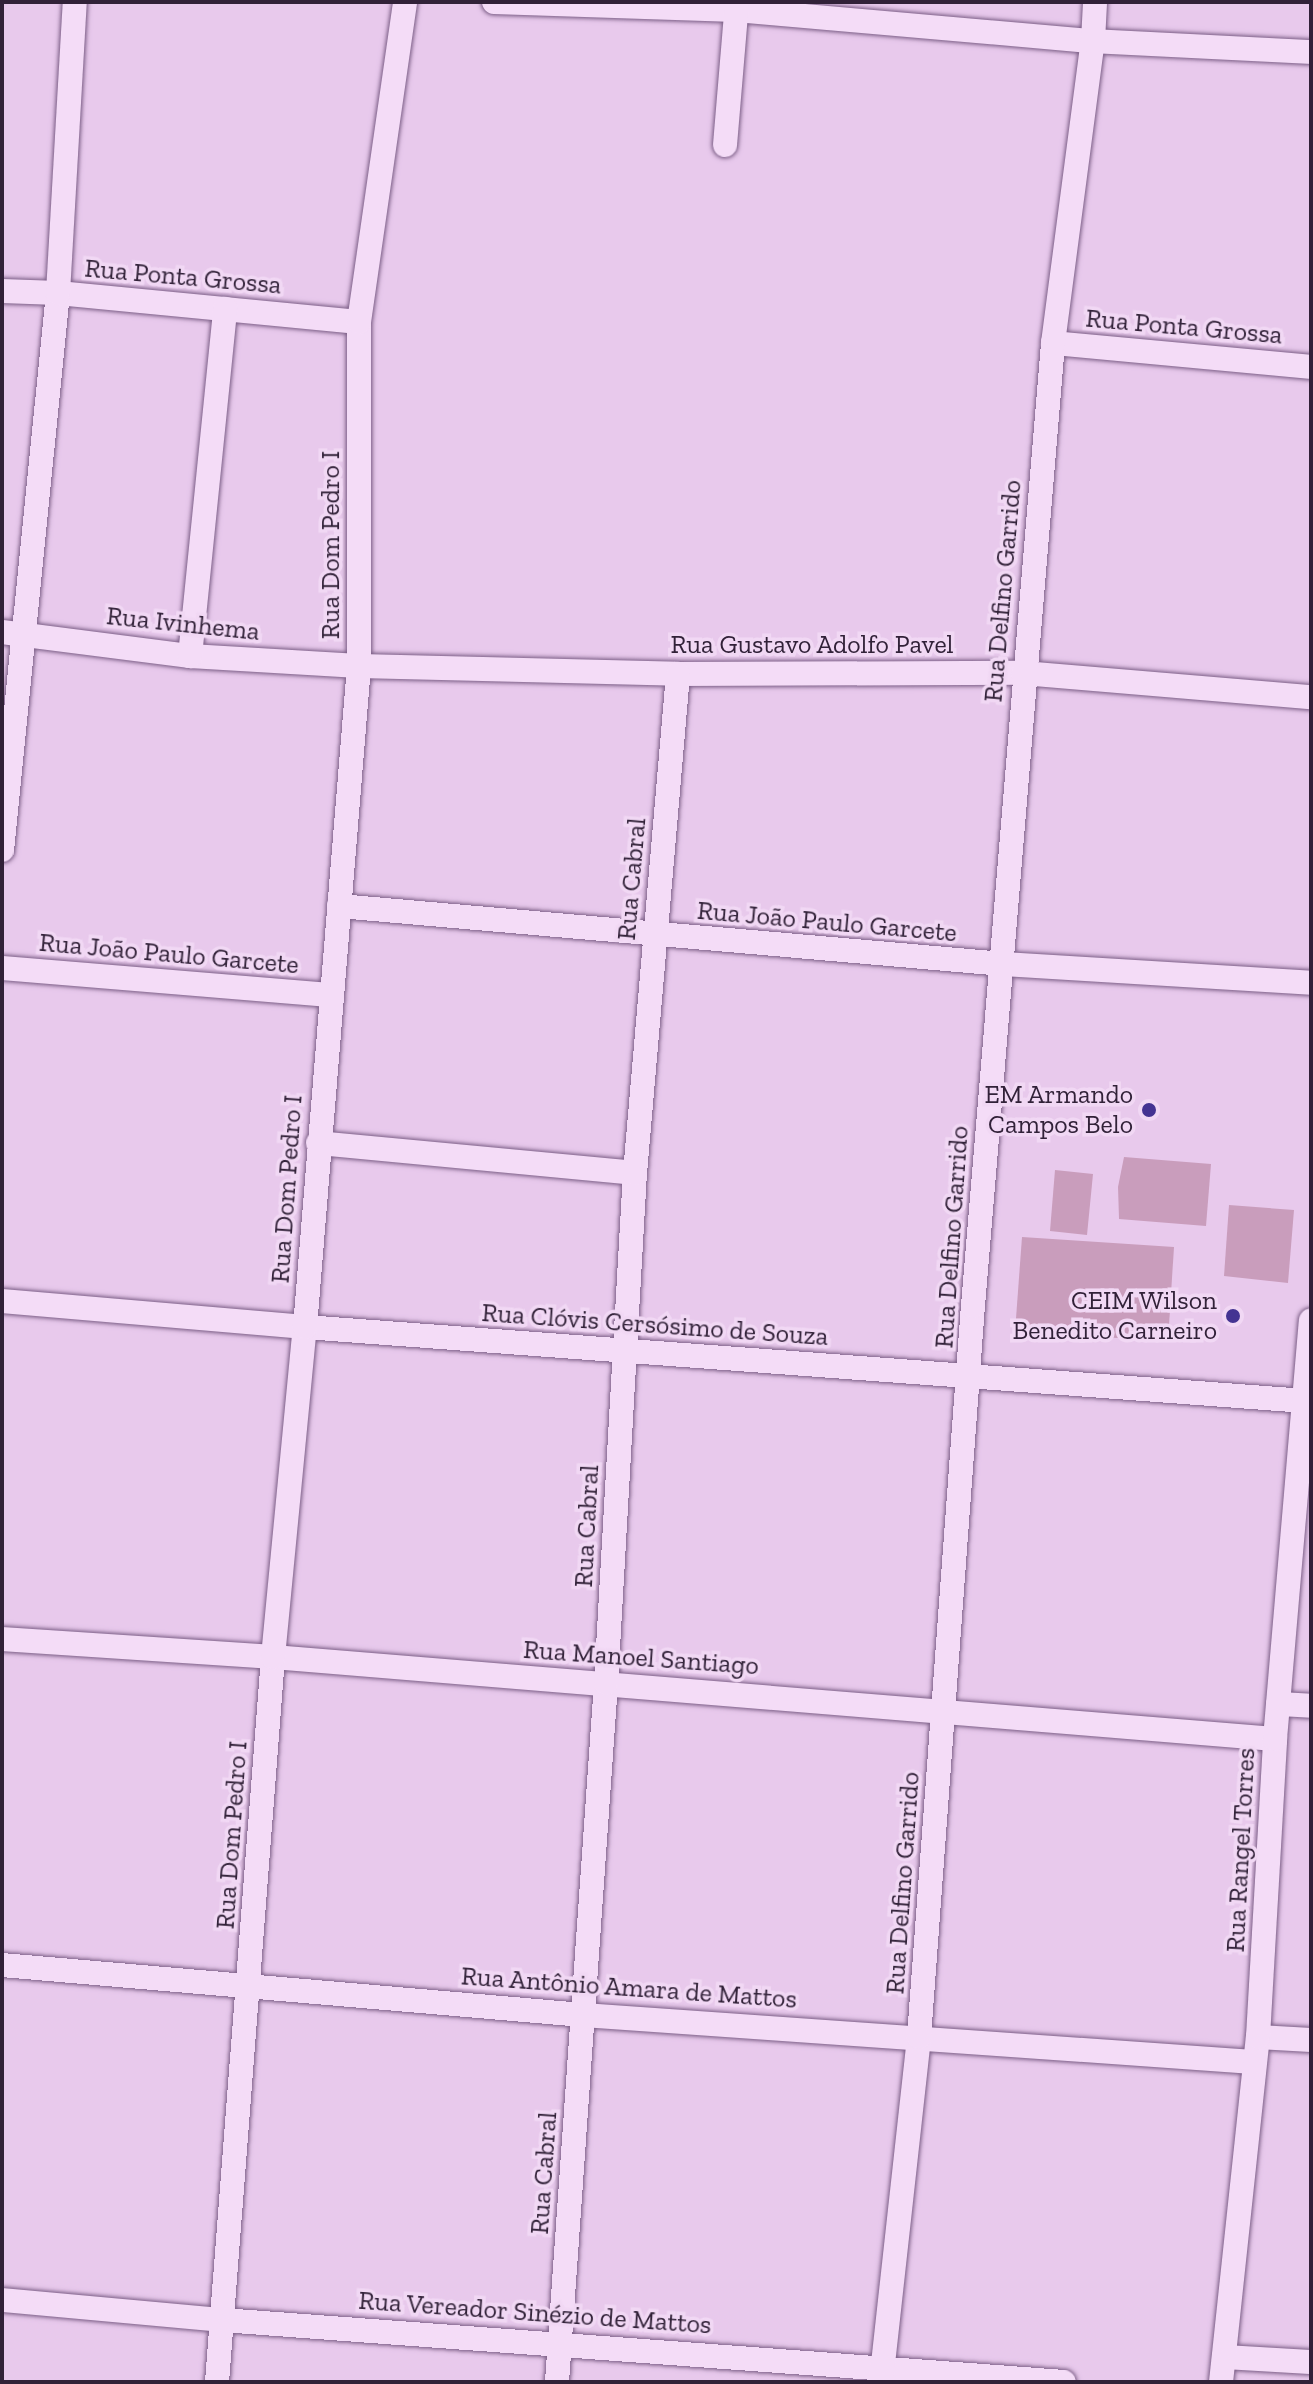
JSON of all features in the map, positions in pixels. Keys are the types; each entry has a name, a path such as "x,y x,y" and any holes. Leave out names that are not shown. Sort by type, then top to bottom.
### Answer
{"street":[{"path":"2,850 12,632 58,293 75,2"},
{"name":"Rua Dom Pedro I","path":"217,2382 273,1657 305,1327 359,666 359,322 405,2"},
{"path":"494,2 736,6 1093,41 1311,52"},
{"name":"Rua Delfino Garrido","path":"882,2374 919,2037 1023,673 1053,343 1093,41 1095,2"},
{"path":"725,145 736,6"},
{"name":"Rua Ponta Grossa","path":"2,291 58,293 359,322"},
{"path":"190,656 225,309"},
{"name":"Rua Ponta Grossa","path":"1053,343 1311,367"},
{"name":"Rua Ivinhema","path":"12,632 190,656 359,666"},
{"name":"Rua Gustavo Adolfo Pavel","path":"359,666 678,674 1023,673 1311,697"},
{"name":"Rua Cabral","path":"557,2382 606,1683 635,1173 678,674"},
{"name":"Rua João Paulo Garcete","path":"339,906 654,936 1003,964 1311,983"},
{"name":"Rua João Paulo Garcete","path":"2,968 330,995"},
{"path":"318,1143 635,1173"},
{"name":"Rua Clóvis Cersósimo de Souza","path":"2,1301 305,1327 1305,1401"},
{"name":"Rua Rangel Torres","path":"1221,2382 1255,2050 1275,1739 1310,1338"},
{"name":"Rua Manoel Santiago","path":"2,1639 606,1683 1275,1739"},
{"path":"1278,1704 1311,1706"},
{"name":"Rua Antônio Amara de Mattos","path":"2,1965 583,2015 919,2037 1255,2050 1311,2040"},
{"name":"Rua Vereador Sinézio de Mattos","path":"2,2300 222,2320 561,2343 882,2374 1064,2382"},
{"path":"1224,2357 1311,2362"}],"shaded area":[{"path":"1124,1157 1211,1164 1206,1226 1119,1219 1118,1187"},
{"path":"1055,1170 1093,1174 1087,1235 1050,1231"},
{"path":"1229,1205 1294,1210 1288,1283 1224,1276"},
{"path":"1022,1237 1174,1247 1168,1341 1015,1332"}],"place":[{"name":"EM Armando Campos Belo","path":"1149,1110"},
{"name":"CEIM Wilson Benedito Carneiro","path":"1233,1316"}]}
